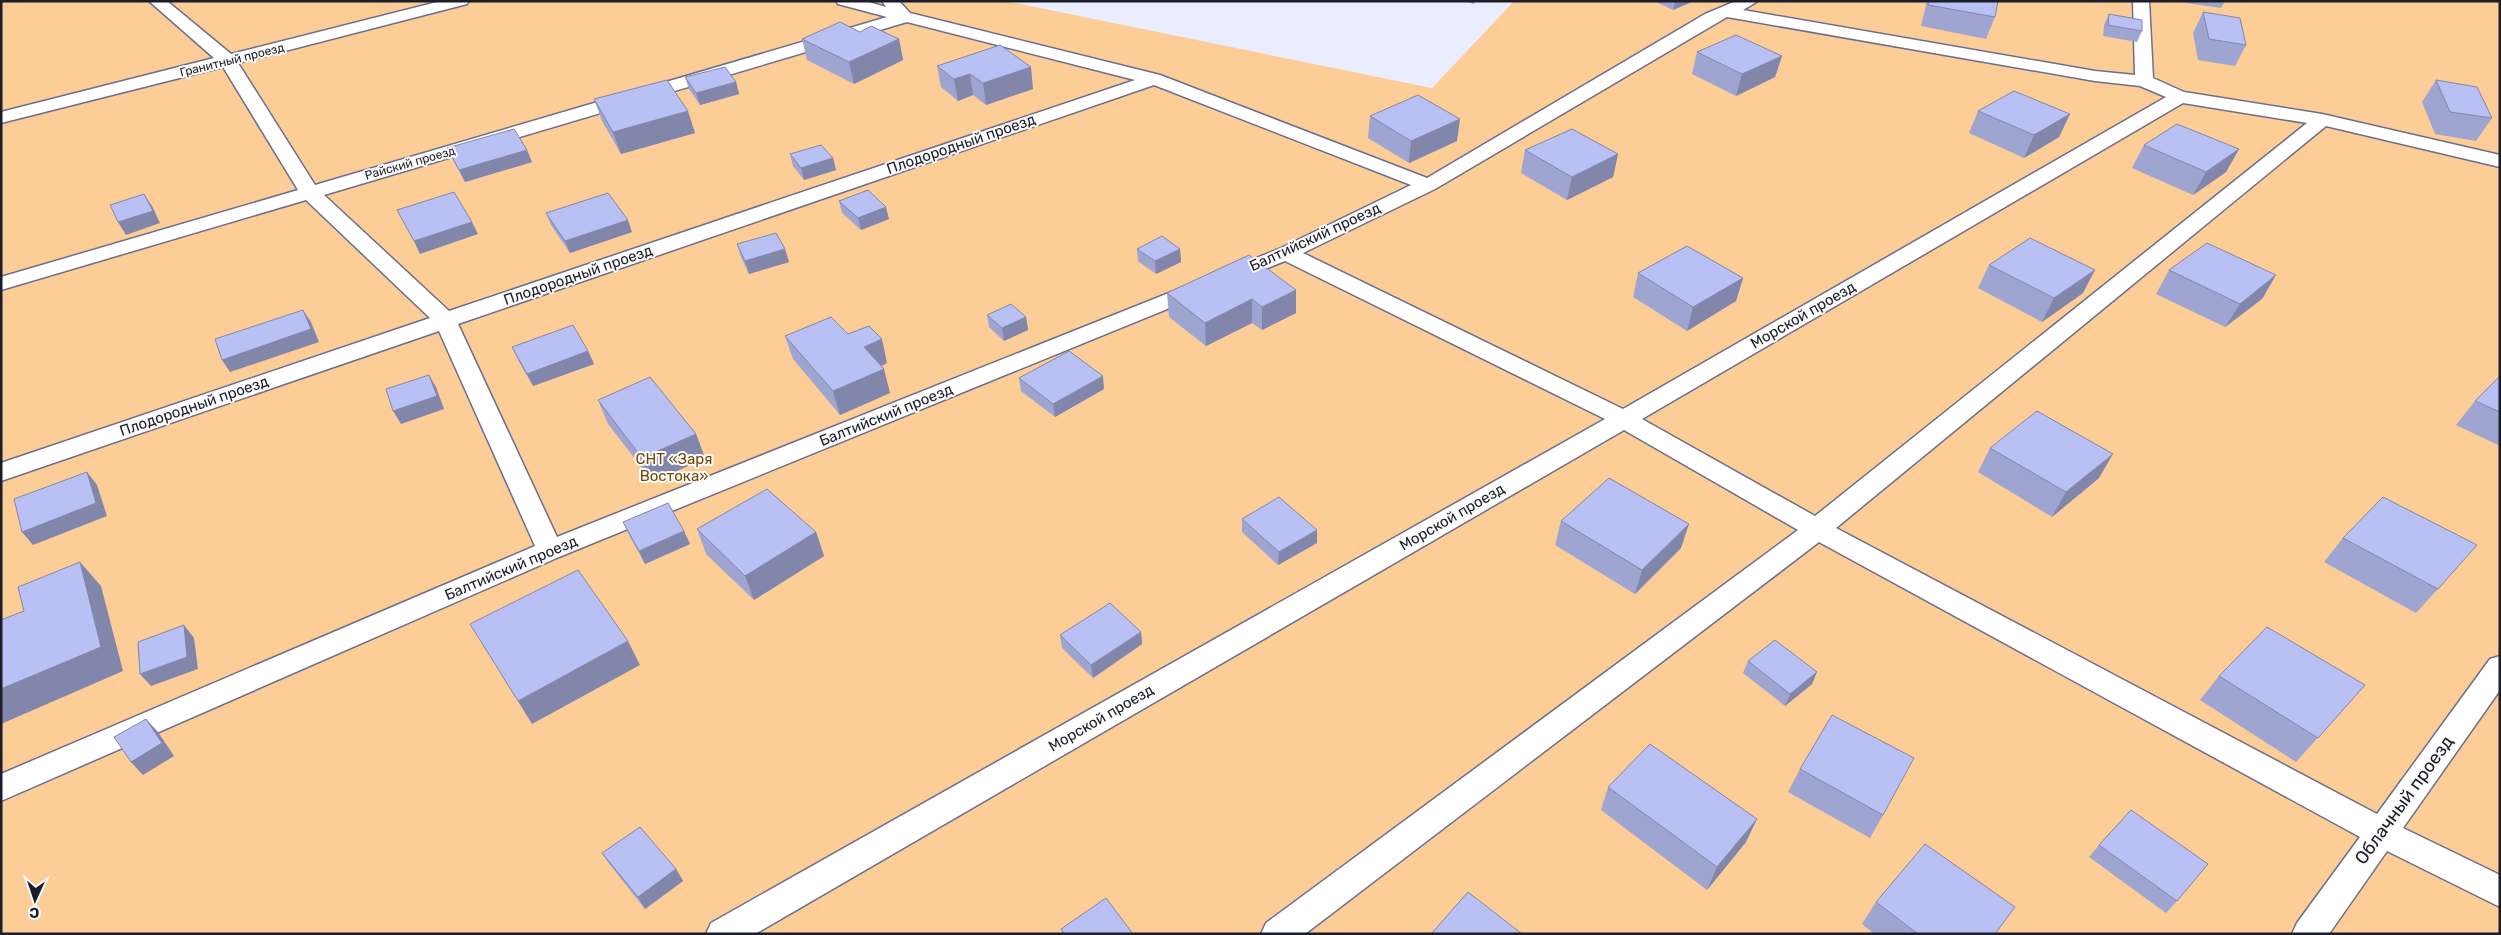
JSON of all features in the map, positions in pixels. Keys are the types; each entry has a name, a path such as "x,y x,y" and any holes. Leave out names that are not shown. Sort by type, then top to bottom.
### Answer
{"lane":[{"path":"158,1 228,61 310,193 445,320 550,550"},
{"name":"Гранитный проезд","path":"1,118 462,1"},
{"path":"844,1 1154,78 1428,185"},
{"path":"890,1 905,17"},
{"name":"Балтийский проезд","path":"1,788 550,550 1286,253 1428,185 1711,18 1750,1"},
{"path":"2141,1 2144,81"},
{"path":"1727,12 2095,76 2144,81 2180,97 2322,120 2500,161"},
{"name":"Райский проезд","path":"1,284 905,17"},
{"name":"Плодородный проезд","path":"1,472 1154,78"},
{"name":"Морской проезд","path":"723,934 1624,419 2180,97"},
{"path":"1278,934 1817,529 2322,120"},
{"path":"1286,253 1624,419 1817,529 2381,832 2500,892"},
{"name":"Облачный проезд","path":"2309,934 2500,667"}],"shaded area":[{"path":"1006,1 1514,1 1432,88"}],"green space":[{"name":"СНТ «Заря Востока»","path":"1,1 1006,1 1432,88 1514,1 2500,1 2500,934 1,934"}],"building":[{"path":"1929,1 1998,1 1995,17 1928,5"},
{"path":"2203,12 2240,18 2246,45 2209,39"},
{"path":"2109,14 2142,20 2142,31 2108,25"},
{"path":"840,22 860,32 871,26 899,39 849,62 802,39"},
{"path":"1736,35 1782,56 1742,74 1697,52"},
{"path":"1000,45 1031,67 983,83 970,74 954,79 937,66"},
{"path":"725,67 736,82 696,93 685,77"},
{"path":"667,80 688,111 613,132 594,99"},
{"path":"2436,80 2477,87 2492,118 2450,112"},
{"path":"2014,91 2070,114 2034,135 1978,111"},
{"path":"1418,95 1460,119 1411,141 1370,116"},
{"path":"2177,124 2239,149 2206,172 2144,145"},
{"path":"514,129 527,150 459,170 447,148"},
{"path":"1572,129 1618,154 1572,177 1525,150"},
{"path":"821,145 833,158 801,168 790,154"},
{"path":"868,190 886,207 858,218 839,201"},
{"path":"454,192 472,222 414,241 397,210"},
{"path":"608,193 628,220 565,241 546,213"},
{"path":"144,194 153,211 118,222 110,205"},
{"path":"776,233 785,249 745,261 737,244"},
{"path":"1162,236 1180,249 1155,261 1137,249"},
{"path":"2030,238 2095,270 2054,298 1989,265"},
{"path":"2207,243 2276,275 2240,304 2169,270"},
{"path":"1687,246 1743,278 1693,307 1638,273"},
{"path":"1249,255 1296,290 1262,307 1252,299 1205,323 1167,293"},
{"path":"1011,304 1026,317 1002,328 987,315"},
{"path":"303,310 311,329 222,360 215,339"},
{"path":"831,317 848,334 869,326 882,339 864,347 884,369 833,391 785,336"},
{"path":"573,325 588,351 527,374 512,347"},
{"path":"1069,351 1103,376 1053,404 1019,378"},
{"path":"429,375 437,396 393,411 386,389"},
{"path":"2500,376 2500,412 2475,401"},
{"path":"650,377 696,434 642,458 598,400"},
{"path":"2037,411 2113,454 2066,492 1990,448"},
{"path":"87,472 96,503 22,532 14,499"},
{"path":"1609,478 1689,524 1642,570 1561,521"},
{"path":"767,489 816,532 745,576 697,529"},
{"path":"1279,497 1317,530 1279,552 1242,519"},
{"path":"2383,497 2477,545 2438,589 2343,538"},
{"path":"668,503 684,531 639,551 623,522"},
{"path":"80,562 101,647 1,689 1,620 24,611 18,587"},
{"path":"578,570 628,641 518,701 470,624"},
{"path":"1110,603 1141,632 1091,665 1060,635"},
{"path":"184,625 187,657 140,674 138,642"},
{"path":"2267,627 2365,685 2318,738 2219,676"},
{"path":"1775,640 1817,672 1790,694 1748,661"},
{"path":"1832,715 1914,758 1883,815 1800,769"},
{"path":"146,719 162,743 131,762 114,737"},
{"path":"1650,744 1757,819 1717,867 1608,787"},
{"path":"2131,810 2208,864 2177,901 2099,845"},
{"path":"640,827 676,869 638,897 602,853"},
{"path":"1925,844 2015,907 1995,934 1918,934 1876,902"},
{"path":"1468,892 1522,934 1431,934"},
{"path":"1106,898 1133,934 1064,934 1061,929"}]}
